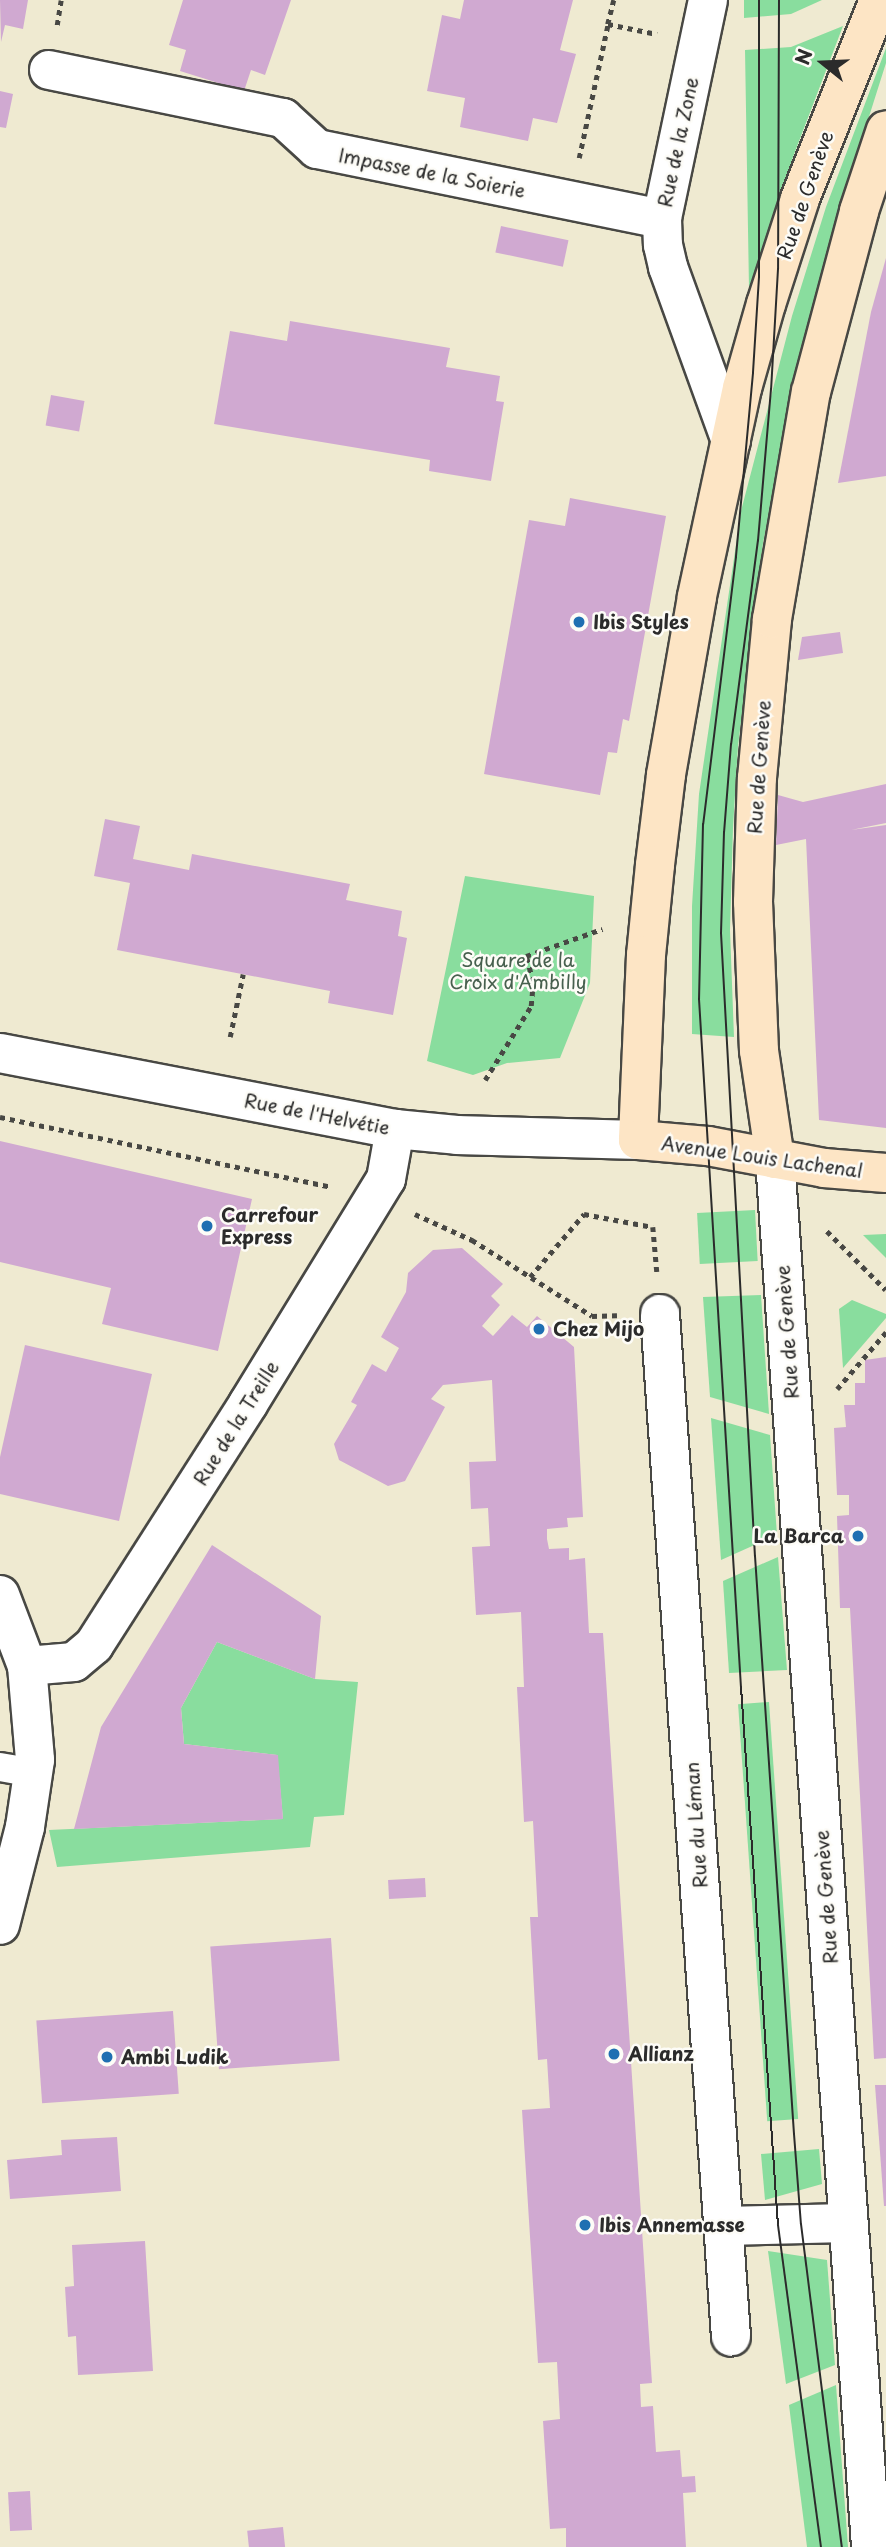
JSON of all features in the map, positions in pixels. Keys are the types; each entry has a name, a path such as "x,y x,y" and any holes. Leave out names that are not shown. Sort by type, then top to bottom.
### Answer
{"main road":[{"name":"Rue de Genève","path":"638,1140 646,955 666,775 697,597 755,342 800,199 879,0"},
{"name":"Rue de Genève","path":"775,1159 760,1051 753,902 757,778 772,619 811,392 859,211 886,130"},
{"name":"Avenue Louis Lachenal","path":"638,1140 708,1146 824,1168 886,1173"}],"street":[{"name":"Rue de la Zone","path":"708,0 662,219 668,267 731,441"},
{"name":"Impasse de la Soierie","path":"49,70 283,118 317,149 662,219"},
{"name":"Rue de l'Helvétie","path":"0,1053 395,1129 457,1135 638,1140"},
{"name":"Rue de la Treille","path":"27,1666 74,1662 94,1645 248,1404 386,1179 395,1129"},
{"name":"Rue de Genève","path":"775,1159 871,2547"},
{"name":"Rue du Léman","path":"660,1314 731,2336"},
{"path":"0,1595 27,1666 34,1716 17,1770 25,1828 0,1925"},
{"path":"723,2226 848,2223"}],"path":[{"path":"570,200 608,24"},
{"path":"485,1080 531,1006 533,982 526,956 609,926"},
{"path":"230,1037 243,974"},
{"path":"0,1116 375,1196 472,1240 530,1278 592,1316 660,1314 653,1227 584,1214 530,1278"},
{"path":"821,1226 886,1290"},
{"path":"835,1391 886,1332"}],"green space":[{"path":"744,0 822,0 791,14 744,18"},
{"path":"843,26 793,157 749,289 745,50 791,47"},
{"path":"886,48 886,63 841,205 809,321 763,543 738,746 733,828 730,930 734,1037 692,1034 692,906 699,794 741,511 792,316 826,207"},
{"name":"Square de la Croix d'Ambilly","path":"465,876 594,896 590,983 560,1058 507,1063 473,1075 427,1061"},
{"path":"755,1210 758,1261 700,1264 697,1213"},
{"path":"886,1234 886,1258 863,1235"},
{"path":"761,1295 769,1414 710,1397 703,1297"},
{"path":"852,1300 886,1314 886,1318 843,1368 839,1309"},
{"path":"711,1418 770,1435 777,1535 721,1560"},
{"path":"778,1557 787,1670 729,1673 723,1581"},
{"path":"217,1642 315,1679 358,1682 344,1815 314,1817 310,1847 57,1867 49,1830 283,1819 277,1755 184,1744 181,1708"},
{"path":"769,1702 798,2119 767,2121 738,1704"},
{"path":"819,2149 822,2184 765,2200 761,2154"},
{"path":"768,2251 827,2260 835,2365 786,2384"},
{"path":"836,2385 848,2547 807,2547 789,2405"}],"building":[{"path":"0,0 28,0 23,29 5,25 1,42"},
{"path":"183,0 291,0 265,75 251,70 244,91 180,71 186,50 169,45"},
{"path":"464,0 573,0 560,50 576,54 557,123 533,118 528,141 460,127 465,98 427,91 442,15 460,19"},
{"path":"0,91 13,94 6,128 0,127"},
{"path":"501,226 568,240 563,267 495,252"},
{"path":"886,258 886,476 838,483 871,312"},
{"path":"290,321 450,348 446,367 500,376 496,401 504,402 491,481 429,471 430,460 214,424 230,331 287,341"},
{"path":"51,395 84,401 79,431 46,426"},
{"name":"Ibis Styles","path":"570,498 666,516 629,721 623,719 617,753 608,752 600,795 484,774 529,520 565,526"},
{"path":"840,632 843,653 798,660 802,637"},
{"path":"886,784 886,823 851,830 886,825 886,1128 819,1120 806,839 776,845 778,795 803,802"},
{"path":"105,819 140,826 133,859 189,870 192,854 350,884 346,900 402,911 398,936 407,938 393,1015 328,1003 330,991 117,950 130,883 94,876"},
{"path":"0,1141 252,1199 218,1351 102,1324 111,1288 0,1262"},
{"path":"462,1248 503,1284 491,1296 500,1305 482,1326 493,1336 512,1315 527,1327 537,1316 574,1347 583,1517 567,1518 568,1527 547,1529 547,1539 549,1549 569,1548 569,1560 585,1558 589,1633 603,1633 652,2383 640,2384 641,2407 653,2406 656,2452 680,2450 682,2477 695,2476 696,2492 683,2493 686,2547 566,2547 566,2528 550,2529 543,2421 560,2419 557,2362 538,2363 522,2110 550,2108 547,2059 538,2060 530,1917 538,1917 533,1821 524,1822 517,1687 524,1687 521,1612 476,1615 472,1547 490,1546 488,1508 471,1509 469,1462 496,1461 492,1380 443,1385 431,1399 445,1407 405,1481 388,1486 339,1460 334,1444 357,1405 351,1402 372,1364 386,1372 399,1348 381,1337 406,1292 408,1273 433,1250"},
{"path":"25,1345 152,1374 119,1521 0,1494 0,1457"},
{"path":"886,1357 886,2058 874,2059 850,1608 840,1608 837,1516 849,1515 849,1495 837,1495 834,1428 846,1427 844,1405 855,1405 855,1383 865,1383 865,1360"},
{"path":"212,1545 321,1616 315,1679 217,1642 181,1708 184,1744 278,1755 283,1819 74,1829 101,1727"},
{"path":"425,1878 426,1897 389,1899 388,1880"},
{"path":"331,1938 340,2061 219,2069 210,1946"},
{"name":"Ambi Ludik","path":"173,2011 179,2094 42,2103 36,2021"},
{"path":"875,2085 886,2085 886,2206 884,2206"},
{"path":"117,2137 121,2191 10,2199 7,2160 62,2155 61,2140"},
{"path":"145,2241 153,2371 78,2375 76,2336 68,2337 65,2287 74,2286 72,2245"},
{"path":"30,2491 32,2530 10,2531 8,2492"},
{"path":"283,2527 285,2547 249,2547 247,2531"}],"tram line":[{"path":"759,0 759,277 736,557 703,824 699,999 741,1687 778,2225 821,2547"},
{"path":"779,0 778,269 771,389 758,540 731,744 724,832 721,933 755,1556 794,2134 801,2224 842,2547"}],"place":[{"name":"Ibis Styles","path":"579,622"},
{"name":"Carrefour Express","path":"207,1226"},
{"name":"Chez Mijo","path":"539,1329"},
{"name":"La Barca","path":"858,1536"},
{"name":"Allianz","path":"614,2054"},
{"name":"Ambi Ludik","path":"107,2057"},
{"name":"Ibis Annemasse","path":"585,2225"}]}
